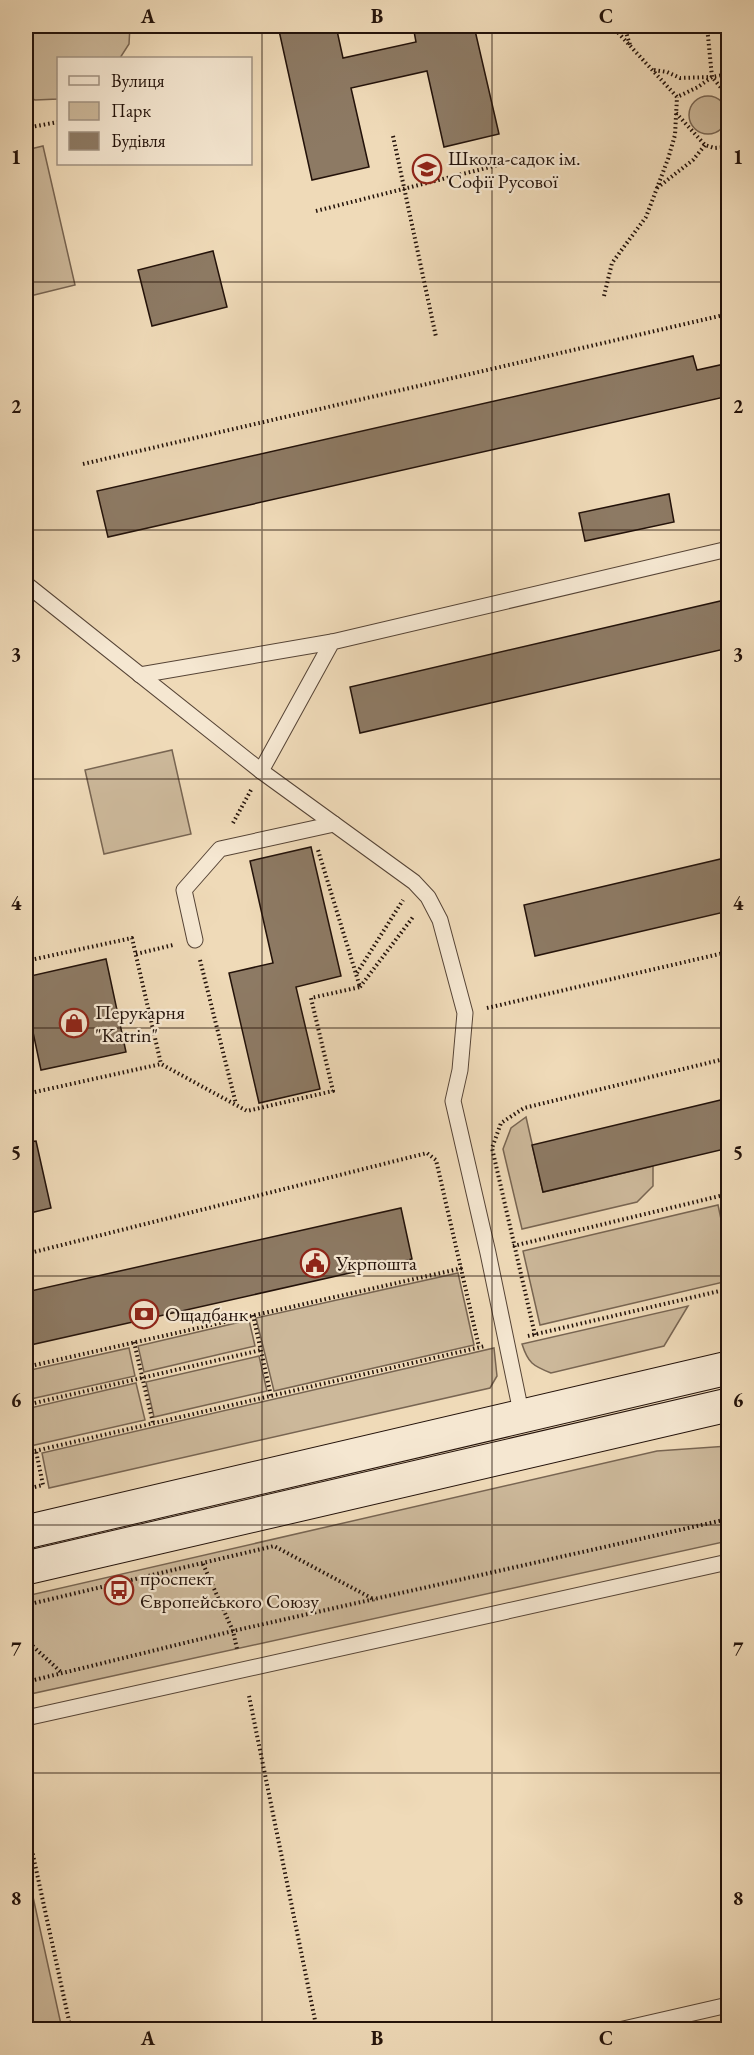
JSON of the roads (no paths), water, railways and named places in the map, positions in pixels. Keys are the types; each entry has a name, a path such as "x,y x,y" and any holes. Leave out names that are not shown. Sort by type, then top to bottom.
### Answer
{"main road":[{"path":"26,1532 729,1368"},
{"path":"26,1568 729,1405"}],"lane":[{"path":"140,675 332,642 729,549"},
{"path":"26,584 261,771 414,882 428,897 440,920 465,1013 460,1070 453,1101 489,1257 522,1417"},
{"path":"261,771 332,642"},
{"path":"195,940 184,890 220,849 334,824"},
{"path":"26,1718 729,1562"},
{"path":"619,2030 729,2005"}],"place":[{"name":"Школа-садок ім. Софії Русової","path":"427,169"},
{"name":"Перукарня \"Katrin\"","path":"74,1023"},
{"name":"Укрпошта","path":"315,1263"},
{"name":"Ощадбанк","path":"144,1314"},
{"name":"проспект Європейського Союзу","path":"119,1590"}]}
